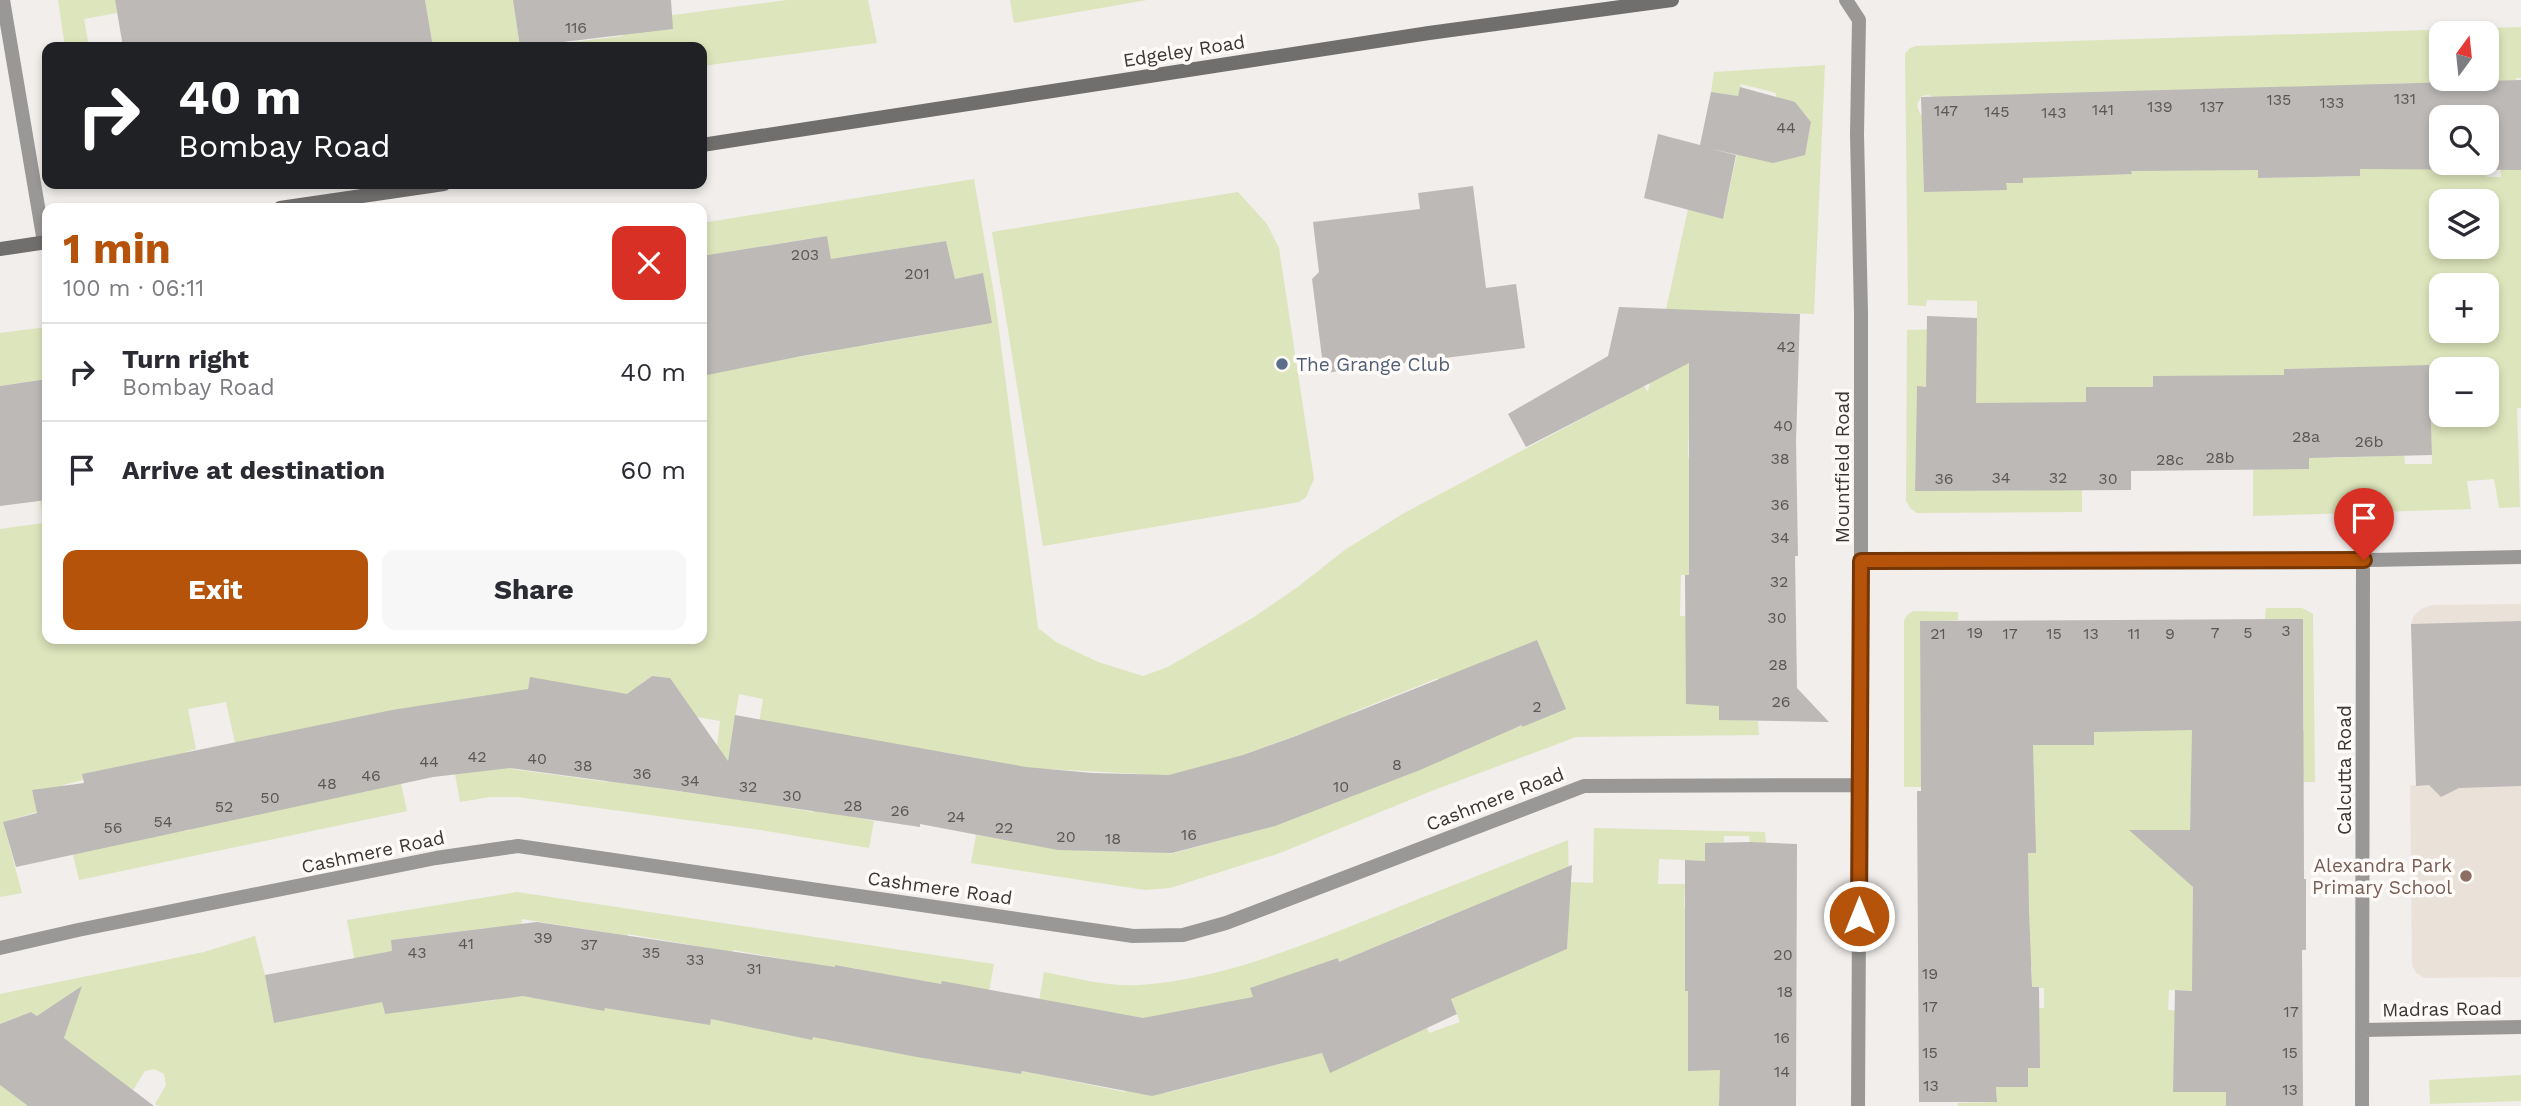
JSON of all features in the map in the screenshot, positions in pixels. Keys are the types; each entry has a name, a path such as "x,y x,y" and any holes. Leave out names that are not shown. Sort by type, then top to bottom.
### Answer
{"main road":[{"name":"Edgeley Road","path":"707,144 1429,33 1672,0"},
{"path":"314,203 409,189"},
{"path":"0,249 42,243"}],"street":[{"path":"3,0 42,219"},
{"name":"Mountfield Road","path":"1846,0 1859,20 1857,134 1861,313 1861,561 1858,1106"},
{"path":"1861,561 2521,557"},
{"name":"Calcutta Road","path":"2362,1106 2364,560"},
{"name":"Cashmere Road","path":"0,948 436,858 518,846 1133,936 1183,934 1226,923 1584,786 1859,785"},
{"name":"Madras Road","path":"2363,1030 2521,1027"}],"shaded area":[{"name":"Alexandra Park Primary School","path":"2521,604 2521,977 2425,978 2416,973 2412,965 2410,786 2416,785 2411,624 2413,617 2421,609 2432,605"}],"green space":[{"path":"58,0 115,0 117,13 84,19 88,42 64,42"},
{"path":"425,0 513,0 519,42 432,42"},
{"path":"648,0 666,16 787,0 868,0 877,43 707,65 707,42 573,42 623,36 620,19"},
{"path":"1010,0 1147,0 1014,23"},
{"path":"2521,27 2521,78 2516,78 2521,167 2521,408 2517,408 2520,507 2499,508 2494,479 2467,481 2471,509 2253,516 2253,438 2245,376 2154,376 2153,438 2086,413 2082,402 2058,403 2082,490 2082,512 1917,513 1911,509 1906,501 1907,330 1977,328 1977,301 1927,300 1926,306 1908,305 1905,54 1910,48 2429,30 2429,83 2376,84 2379,169 2429,166 2429,175 2501,177 2497,91 2499,91 2499,28","holes":["2354,86 2360,176 2258,178 2254,88","2127,92 2131,174 2083,175","1922,96 1935,98 2023,182 2006,183 2006,190 1924,191 1922,116 1918,108","2429,357 2499,357 2499,427 2431,427 2432,464 2405,464 2404,446 2384,456 2331,458 2309,448 2309,468 2286,469 2284,369 2429,366","1917,387 1953,387 2026,451 2025,491 1915,490"]},
{"path":"1825,65 1814,314 1714,311 1689,419 1688,457 1720,458 1719,575 1681,575 1680,616 1719,618 1719,719 1758,721 1759,735 1576,737 1434,790 1280,853 1170,888 1145,890 971,863 976,835 1024,843 988,761 943,752 935,796 925,793 931,750 886,743 827,812 874,821 869,848 761,830 517,797 490,797 460,802 455,774 396,760 407,811 79,880 57,787 32,791 37,812 3,822 22,893 0,897 0,529 42,523 42,644 707,644 707,222 974,179 995,300 1038,628 1056,642 1098,662 1143,676 1168,667 1254,617 1346,549 1406,512 1644,386 1648,392 1688,209 1723,219 1737,154 1805,154 1811,122 1805,114 1793,111 1794,102 1776,97 1776,93 1741,84 1738,96 1711,92 1714,72","holes":["827,236 833,271 821,313 828,352 774,361 732,251","946,241 955,279 983,274 992,323 868,345 902,248","1537,640 1565,709 1476,743","652,676 670,678 673,713 720,721 711,796 617,782 639,709 642,683","530,678 613,743 607,782 512,769 523,699 526,698","1438,678 1467,749 1379,785 1351,713","739,694 763,699 759,723 824,735 813,812 722,796","226,702 235,743 202,826 186,752 196,749 188,709","1342,719 1268,798 1251,752","175,755 190,830 144,838 74,830 63,785 83,780 83,774","1241,756 1263,829 1170,854 1151,781","1048,769 1141,774 1139,852 1088,851 1042,846"]},
{"path":"1238,192 1267,224 1279,248 1314,479 1306,497 1299,502 1043,546 992,232"},
{"path":"42,328 42,380 0,386 0,333"},
{"path":"2266,608 2302,608 2313,614 2315,782 2267,782 2222,805 2190,806 2190,830 2164,830 2205,870 2194,991 2169,990 2168,1010 2227,1013 2174,1069 2173,1092 2226,1092 2226,1106 1958,1106 1958,1103 1997,1102 1996,1087 2027,1087 2028,1068 2040,1068 1995,1009 2044,1008 2044,988 2032,987 2032,967 1998,968 1958,787 1904,787 1904,621 1907,615 1913,611 1958,612 1958,620 1920,622 1921,730 2094,700 2132,730 2173,730 2173,699 2278,731 2304,730 2303,620 2265,620"},
{"path":"1594,828 1765,832 1766,844 1750,843 1749,836 1724,836 1724,842 1718,843 1705,861 1659,859 1658,884 1685,884 1684,908 1716,908 1685,947 1685,991 1717,991 1721,1070 1757,1095 1719,1095 1719,1106 159,1106 155,1104 166,1085 164,1074 154,1069 145,1071 133,1090 115,1078 79,1106 106,1070 64,1038 66,1030 44,1012 37,1016 31,1012 0,1024 0,994 204,952 255,936 265,975 362,1000 347,920 517,892 994,964 989,991 942,982 935,1019 976,1066 1021,1074 1028,1036 1033,1036 1044,972 1116,985 1140,985 1203,976 1295,948 1568,840 1569,882 1593,883","holes":["1490,900 1569,902 1567,949 1476,987 1448,917","522,919 616,934 604,1011 511,993","1435,921 1464,991 1451,998 1460,1022 1429,1033 1392,940","487,928 497,1000 384,1013 378,976 395,973 391,940","628,934 720,950 621,974","733,950 823,966 721,1021","1338,959 1366,1030 1277,1065 1263,1027","836,965 928,982 824,1039","1149,1017 1247,1031 1257,1070 1166,1093","1130,1055 1125,1092 1033,1073"]},
{"path":"2521,1075 2521,1101 2430,1104 2429,1080"},
{"path":"0,1085 28,1106 0,1106"}],"building":[{"path":"115,0 425,0 432,42 122,42"},
{"path":"513,0 671,0 673,29 562,42 519,42"},
{"path":"2521,80 2521,170 2499,170 2499,105 2429,105 2429,169 2360,169 2360,176 2258,178 2258,170 2131,171 2132,174 2023,178 2023,183 2006,183 2007,190 1924,192 1921,97 2429,83 2429,91 2499,91 2499,81"},
{"path":"1740,87 1795,102 1811,122 1805,155 1773,163 1708,148 1736,155 1723,219 1644,198 1658,134 1700,145 1711,92 1738,96"},
{"path":"1473,186 1486,288 1516,284 1525,348 1324,373 1312,279 1319,272 1313,222 1420,209 1418,193"},
{"path":"827,236 831,259 946,241 955,279 983,273 992,323 707,375 707,255"},
{"path":"1619,307 1800,314 1796,441 1798,556 1795,556 1797,688 1829,722 1719,720 1719,706 1686,704 1685,575 1689,575 1689,363 1526,447 1508,414 1608,356"},
{"path":"1927,316 1977,318 1976,403 2086,402 2086,387 2153,387 2153,376 2284,375 2284,369 2429,365 2432,455 2309,458 2309,469 2131,471 2131,490 1915,491 1917,386 1926,387"},
{"path":"42,380 42,501 0,506 0,386"},
{"path":"2303,619 2306,950 2302,950 2303,1106 2226,1106 2226,1092 2173,1092 2175,990 2192,991 2193,887 2129,830 2190,830 2192,730 2094,732 2094,745 2033,745 2036,853 2028,853 2029,910 2032,987 2039,987 2040,1068 2028,1068 2028,1087 1996,1087 1997,1102 1919,1102 1917,791 1921,791 1920,621"},
{"path":"2521,621 2521,786 2459,788 2441,797 2429,785 2416,786 2411,624"},
{"path":"1537,640 1566,709 1522,725 1420,770 1275,826 1172,853 1058,850 920,824 920,827 510,768 433,777 16,867 3,822 37,813 32,790 84,783 82,774 392,710 528,689 530,677 627,694 652,676 670,678 728,761 735,715 1026,767 1092,773 1169,775 1243,755 1296,736"},
{"path":"1705,843 1797,844 1796,1106 1719,1106 1720,1070 1688,1071 1685,860 1705,861"},
{"path":"1572,865 1567,949 1451,999 1457,1014 1330,1073 1322,1053 1152,1096 1022,1071 1021,1074 813,1037 812,1040 711,1019 710,1025 605,1008 604,1011 523,996 385,1014 382,1002 274,1023 265,975 392,951 391,940 537,922 835,965 941,984 942,981 1143,1018 1253,997 1250,988 1338,958 1339,962"},
{"path":"82,986 64,1038 154,1106 28,1106 0,1085 0,1024 31,1012 37,1016"}],"place":[{"name":"The Grange Club","path":"1282,364"},
{"name":"Alexandra Park Primary School","path":"2466,876"}],"route":[{"path":"1859,916 1861,561 2364,560"}]}
